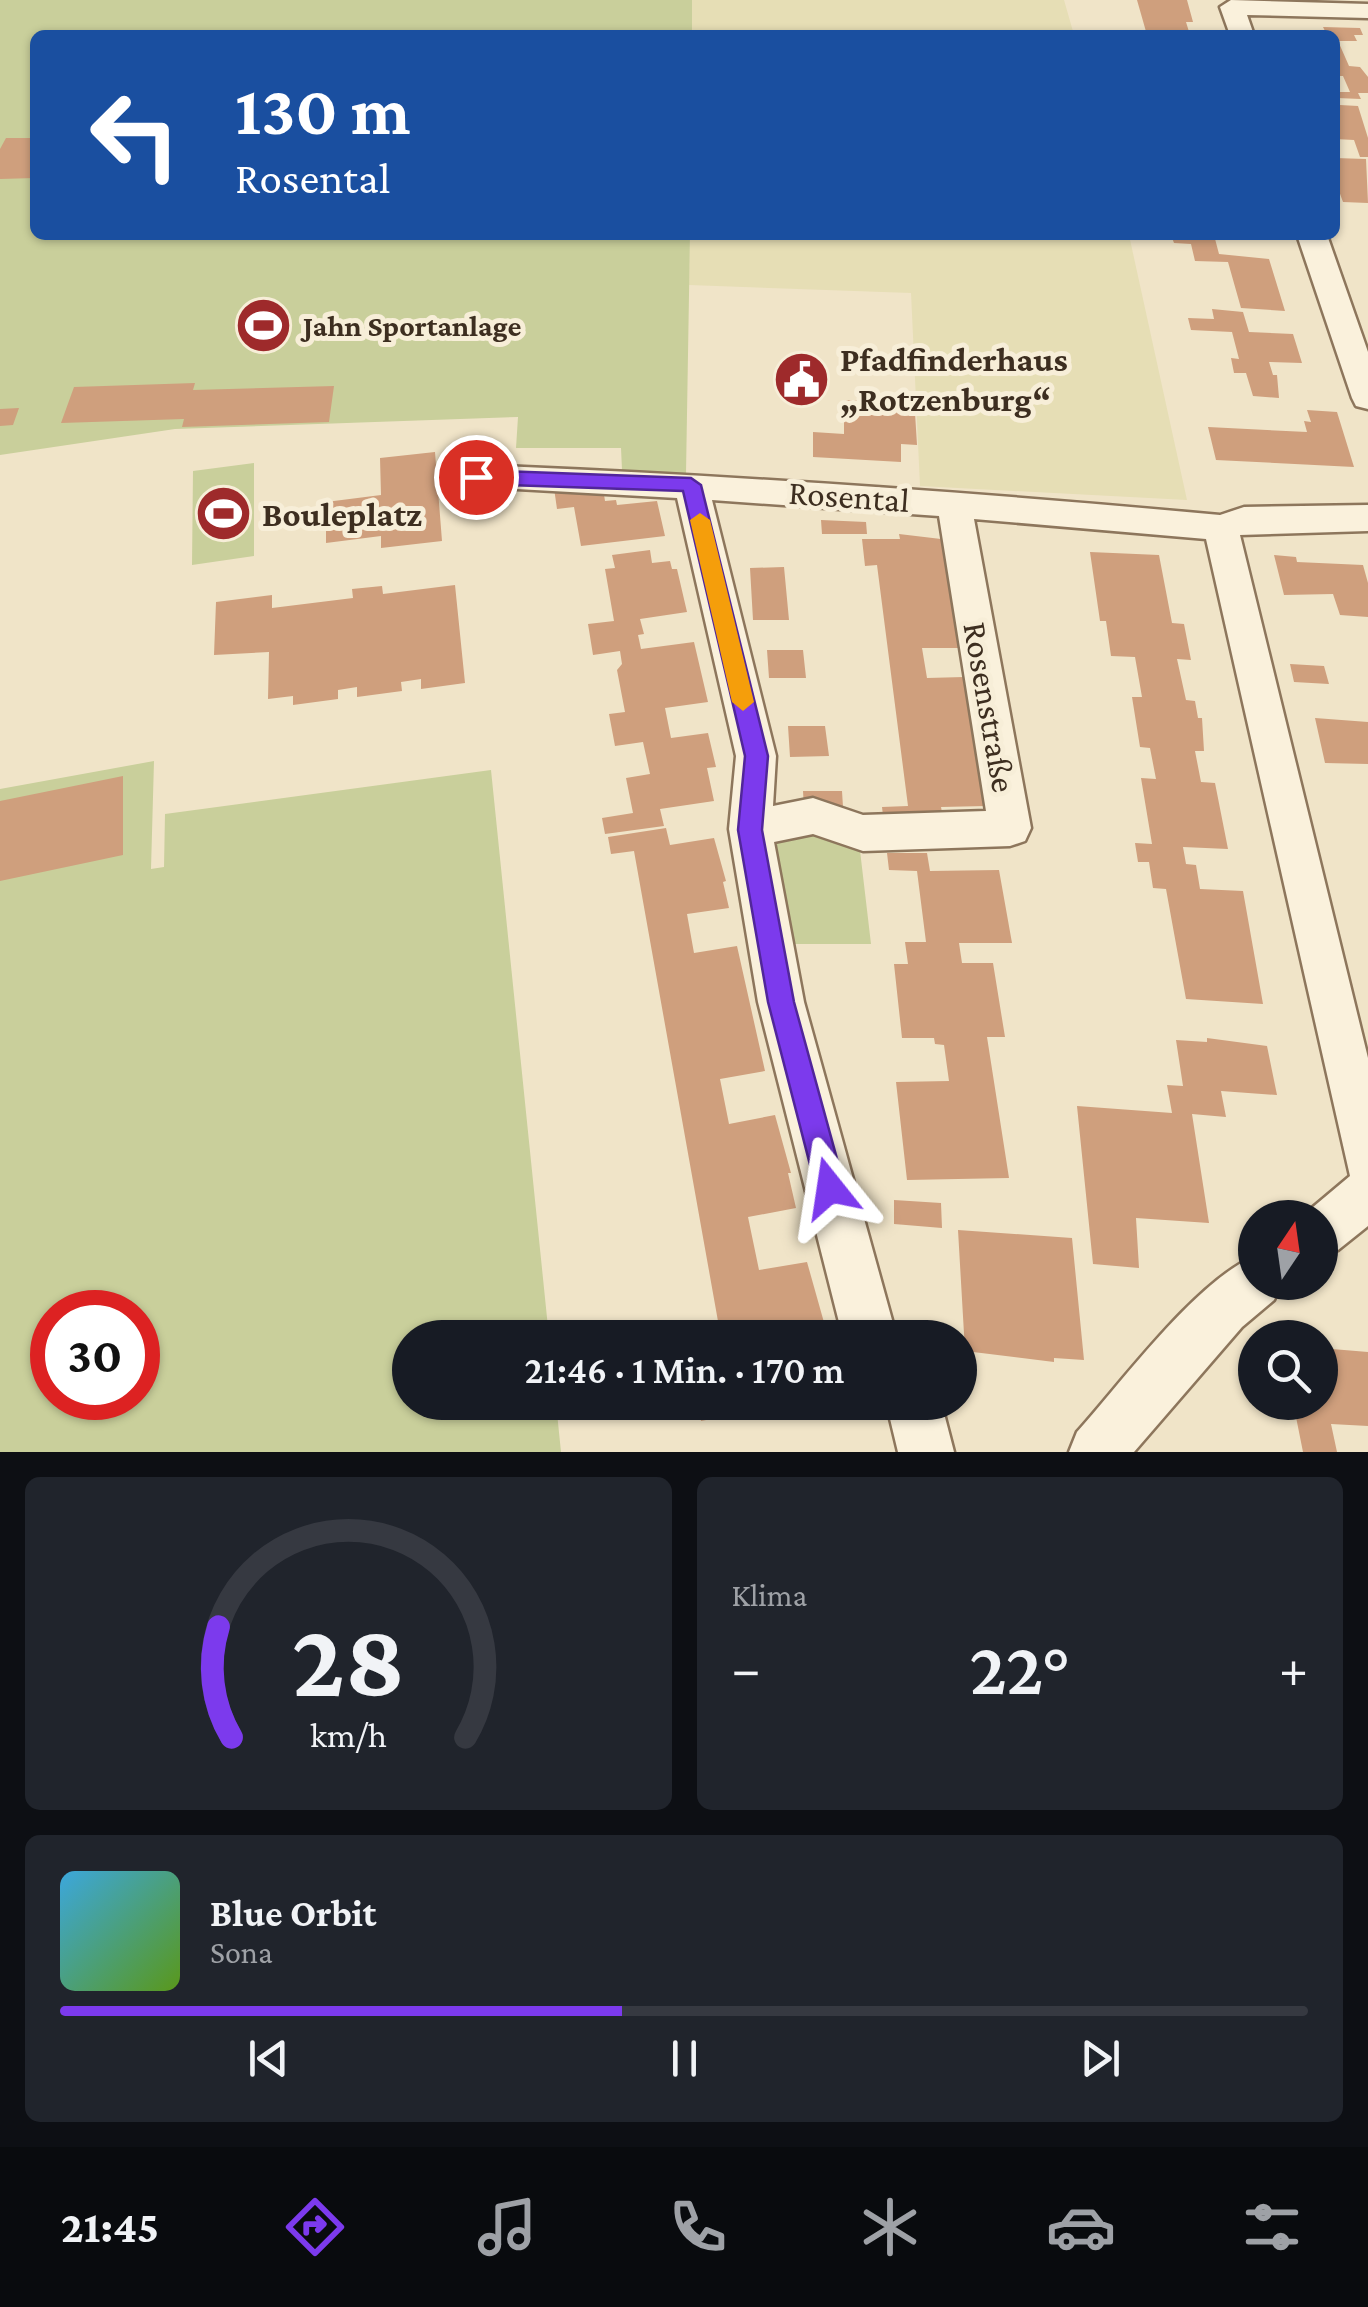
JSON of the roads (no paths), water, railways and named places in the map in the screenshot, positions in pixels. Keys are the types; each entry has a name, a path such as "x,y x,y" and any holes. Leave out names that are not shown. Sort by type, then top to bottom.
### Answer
{"street":[{"path":"1203,6 1365,7"},
{"path":"1232,7 1240,30"},
{"path":"1314,240 1368,398"},
{"name":"Rosental","path":"476,477 691,485 954,503 1221,528 1244,520 1368,518"},
{"path":"691,485 756,756 750,830 781,1002 865,1320"},
{"name":"Rosenstraße","path":"750,830 814,816 863,833 1010,828 954,503"},
{"path":"1221,528 1368,1160"},
{"path":"1338,1218 1368,1194"},
{"path":"1097,1452 1223,1308 1238,1296"},
{"path":"918,1420 926,1452"}],"place":[{"name":"Jahn Sportanlage","path":"264,326"},
{"name":"Pfadfinderhaus „Rotzenburg“","path":"801,379"},
{"name":"Bouleplatz","path":"223,514"}]}
